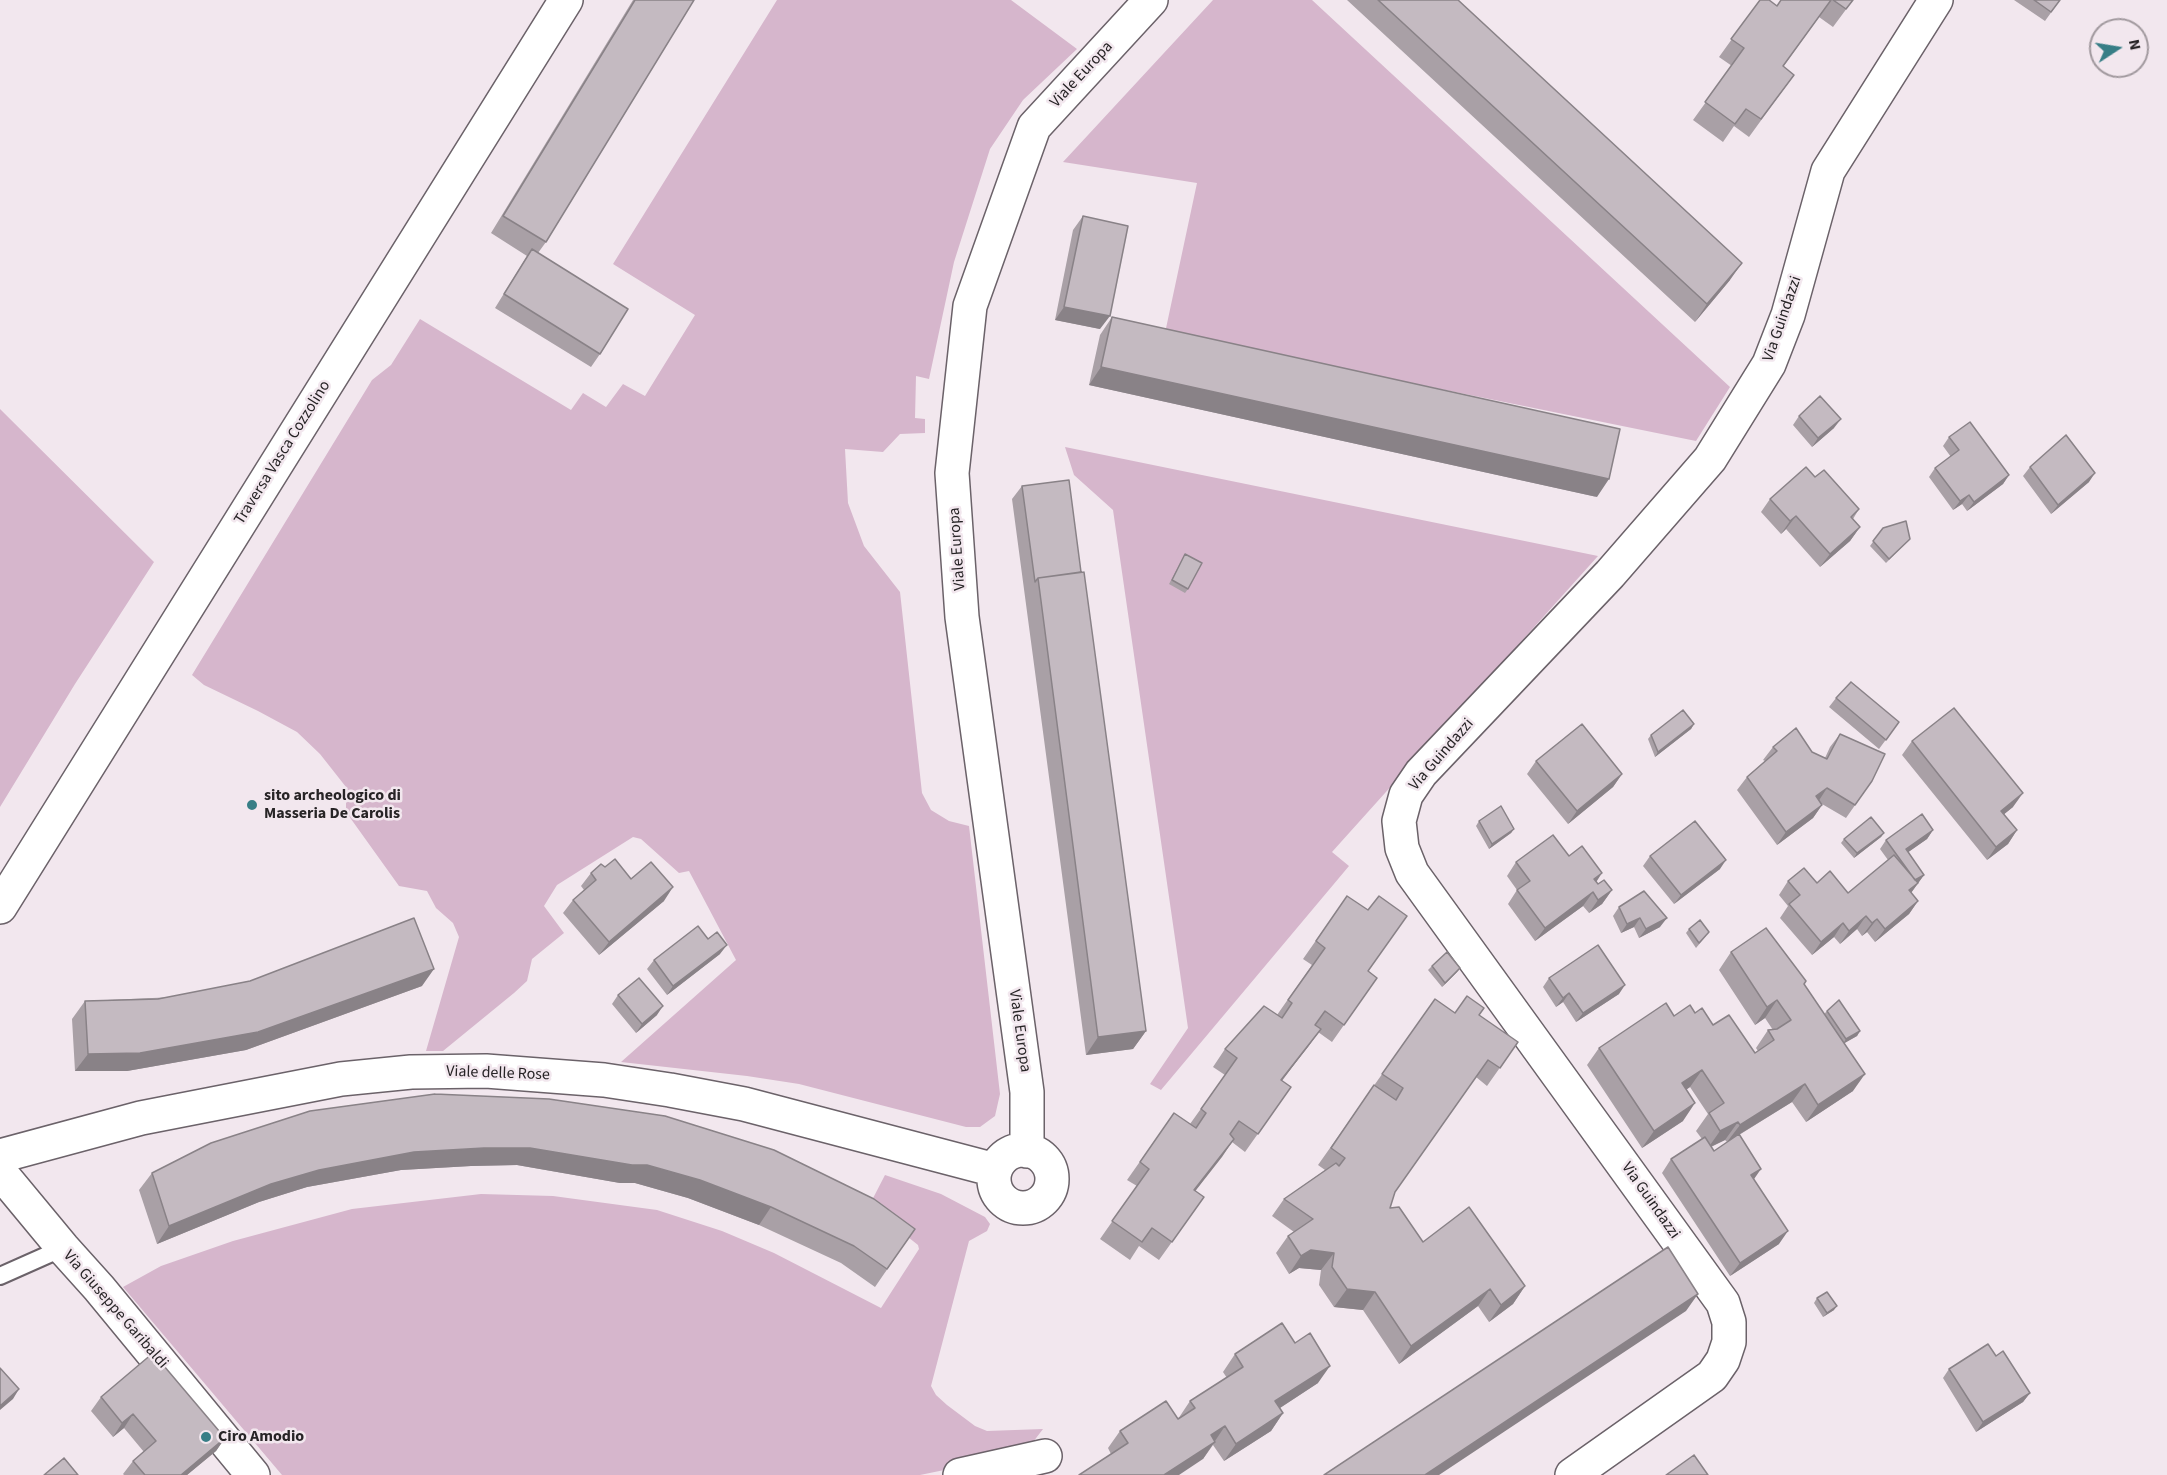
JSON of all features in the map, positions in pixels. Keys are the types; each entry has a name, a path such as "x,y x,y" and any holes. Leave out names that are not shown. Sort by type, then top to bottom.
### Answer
{"street":[{"name":"Traversa Vasca Cozzolino","path":"0,907 566,0"},
{"name":"Viale Europa","path":"1028,1150 1027,1092 962,616 952,473 970,306 1034,127 1151,0"},
{"name":"Via Guindazzi","path":"1572,1475 1712,1376 1723,1360 1729,1342 1729,1322 1723,1303 1412,873 1401,848 1399,821 1406,795 1421,773 1610,574 1710,459 1769,364 1788,315 1828,171 1936,0"},
{"name":"Viale delle Rose","path":"0,1156 141,1118 341,1079 411,1072 486,1071 592,1079 670,1090 744,1104 995,1170"},
{"path":"1028,1150 1047,1162 1052,1184 1040,1203 1030,1208 1010,1206 996,1191 995,1170 1008,1154 1028,1150"},
{"name":"Via Giuseppe Garibaldi","path":"0,1172 253,1475"},
{"path":"960,1475 1045,1456"}],"lane":[{"path":"0,1276 63,1248"}],"shaded area":[{"path":"777,0 1011,0 1077,49 1023,100 990,149 954,262 929,379 916,376 915,418 925,419 925,433 900,434 883,452 845,449 848,503 864,546 900,592 922,793 931,810 949,821 969,826 1000,1094 995,1116 980,1127 966,1127 799,1084 621,1062 736,960 689,871 679,873 641,839 633,837 557,885 544,906 564,933 532,959 527,981 443,1051 426,1051 459,937 453,923 436,908 427,891 399,886 346,812 346,787 320,754 297,732 204,685 192,675 372,380 391,365 420,319 571,410 583,393 606,407 623,384 645,396 695,315 613,264"},
{"path":"1213,0 1312,0 1730,387 1696,441 1165,333 1197,183 1063,162"},
{"path":"0,409 154,562 75,684 0,807"},
{"path":"1065,447 1598,556 1332,852 1349,866 1161,1090 1150,1084 1188,1028 1113,510 1074,475"},
{"path":"885,1175 941,1194 985,1217 990,1224 987,1231 969,1241 931,1386 936,1395 947,1405 975,1426 987,1431 1043,1429 1030,1446 988,1461 920,1475 282,1475 123,1287 161,1266 233,1241 352,1209 481,1194 553,1196 657,1210 722,1231 774,1253 881,1308 919,1249 918,1245 869,1206"}],"building":[{"path":"635,0 694,0 546,242 503,216"},
{"path":"1378,0 1458,0 1742,263 1707,304"},
{"path":"1760,0 1769,0 1777,6 1781,0 1831,0 1783,66 1794,75 1761,119 1746,109 1735,124 1705,102 1744,48 1731,39"},
{"path":"1833,0 1853,0 1846,9"},
{"path":"2034,0 2060,0 2051,12"},
{"path":"1083,216 1128,226 1110,316 1064,307"},
{"path":"532,249 628,309 600,354 504,294"},
{"path":"1112,317 1620,429 1609,479 1101,367"},
{"path":"1820,396 1841,419 1818,438 1799,416"},
{"path":"1970,422 2009,475 1974,502 1969,495 1960,501 1935,468 1959,450 1949,437"},
{"path":"2066,435 2095,473 2058,505 2030,467"},
{"path":"1806,467 1815,477 1824,470 1859,509 1851,517 1860,527 1830,554 1796,516 1790,521 1770,499"},
{"path":"1069,480 1081,572 1038,578 1035,582 1022,486"},
{"path":"1906,521 1910,539 1889,559 1873,541 1883,528"},
{"path":"1185,554 1202,563 1188,589 1172,580"},
{"path":"1084,572 1146,1031 1098,1037 1038,578"},
{"path":"1851,682 1899,722 1886,740 1836,698"},
{"path":"1954,708 2023,793 2001,811 2017,830 1996,847 1912,741"},
{"path":"1683,710 1694,724 1658,752 1651,735"},
{"path":"1582,724 1622,774 1577,811 1536,761"},
{"path":"1796,728 1812,752 1827,759 1840,734 1885,754 1872,781 1855,805 1827,788 1816,796 1822,805 1786,832 1747,777 1777,751 1773,747"},
{"path":"1501,806 1514,829 1492,844 1479,821"},
{"path":"1922,814 1933,830 1906,849 1924,875 1915,880 1886,840"},
{"path":"1871,817 1884,833 1857,853 1844,839"},
{"path":"1695,821 1726,860 1681,895 1650,856"},
{"path":"1553,835 1569,856 1582,846 1602,873 1594,879 1598,884 1604,880 1612,890 1598,900 1593,892 1545,928 1517,890 1530,881 1516,862"},
{"path":"1894,855 1918,883 1909,890 1918,901 1885,929 1877,919 1872,923 1866,916 1849,931 1843,923 1821,942 1789,904 1800,895 1788,881 1804,868 1817,883 1830,871 1848,893"},
{"path":"615,859 631,879 651,862 673,887 609,942 573,900 596,880 591,873 601,864 605,867"},
{"path":"1644,891 1667,918 1646,929 1640,918 1627,924 1619,907"},
{"path":"1347,896 1368,910 1379,896 1407,916 1368,971 1377,978 1344,1025 1325,1011 1315,1025 1321,1029 1281,1080 1291,1087 1258,1134 1239,1121 1230,1134 1234,1139 1194,1190 1204,1197 1172,1242 1152,1228 1142,1242 1112,1221 1149,1169 1140,1162 1174,1113 1196,1128 1206,1113 1201,1109 1237,1058 1225,1049 1264,1006 1282,1018 1292,1003 1288,1000 1325,948 1316,941"},
{"path":"414,918 434,969 258,1032 140,1053 88,1054 85,1001 158,999 250,981"},
{"path":"1700,920 1709,932 1699,943 1689,929"},
{"path":"698,926 708,939 717,932 727,945 673,986 654,960"},
{"path":"1766,928 1806,981 1804,984 1865,1074 1818,1105 1805,1084 1740,1125 1738,1122 1720,1131 1709,1113 1724,1103 1702,1070 1682,1083 1695,1103 1654,1131 1599,1048 1666,1003 1674,1016 1690,1005 1695,1013 1702,1008 1713,1025 1729,1015 1755,1053 1774,1040 1768,1030 1777,1029 1791,1020 1777,1000 1767,1007 1731,952"},
{"path":"1598,945 1625,985 1583,1013 1569,993 1563,998 1549,978"},
{"path":"1447,952 1460,968 1445,983 1432,966"},
{"path":"639,978 663,1006 642,1024 618,995"},
{"path":"1467,996 1484,1008 1479,1015 1518,1042 1500,1068 1488,1060 1395,1192 1390,1208 1399,1207 1423,1242 1469,1207 1525,1286 1501,1305 1490,1289 1411,1346 1375,1292 1347,1289 1332,1267 1334,1253 1311,1250 1301,1256 1288,1236 1313,1219 1284,1199 1336,1163 1339,1166 1345,1158 1331,1148 1374,1085 1396,1100 1403,1088 1382,1074 1435,999 1455,1013"},
{"path":"1839,1000 1860,1031 1846,1039 1827,1011"},
{"path":"435,1094 549,1099 665,1116 774,1150 874,1199 915,1229 887,1269 854,1246 771,1207 700,1180 647,1165 632,1165 530,1148 414,1152 319,1170 271,1184 169,1226 152,1173 211,1143 310,1111"},
{"path":"1739,1134 1761,1169 1751,1175 1788,1231 1740,1263 1671,1159 1705,1137 1714,1151"},
{"path":"1668,1247 1698,1294 1425,1475 1324,1475"},
{"path":"1827,1292 1837,1306 1827,1313 1817,1298"},
{"path":"1282,1323 1295,1343 1310,1333 1330,1366 1275,1401 1283,1413 1236,1444 1225,1426 1211,1435 1215,1442 1164,1475 1079,1475 1128,1443 1120,1431 1166,1401 1178,1419 1195,1408 1190,1401 1243,1367 1235,1354"},
{"path":"1988,1344 1996,1356 2003,1351 2030,1393 1983,1422 1949,1369"},
{"path":"153,1353 225,1438 181,1475 145,1475 133,1461 156,1441 133,1414 122,1423 101,1397"},
{"path":"0,1368 19,1389 0,1406"},
{"path":"1694,1455 1708,1475 1666,1475"},
{"path":"64,1458 78,1475 44,1475"}],"place":[{"name":"sito archeologico di Masseria De Carolis","path":"252,805"},
{"name":"Ciro Amodio","path":"206,1437"}]}
